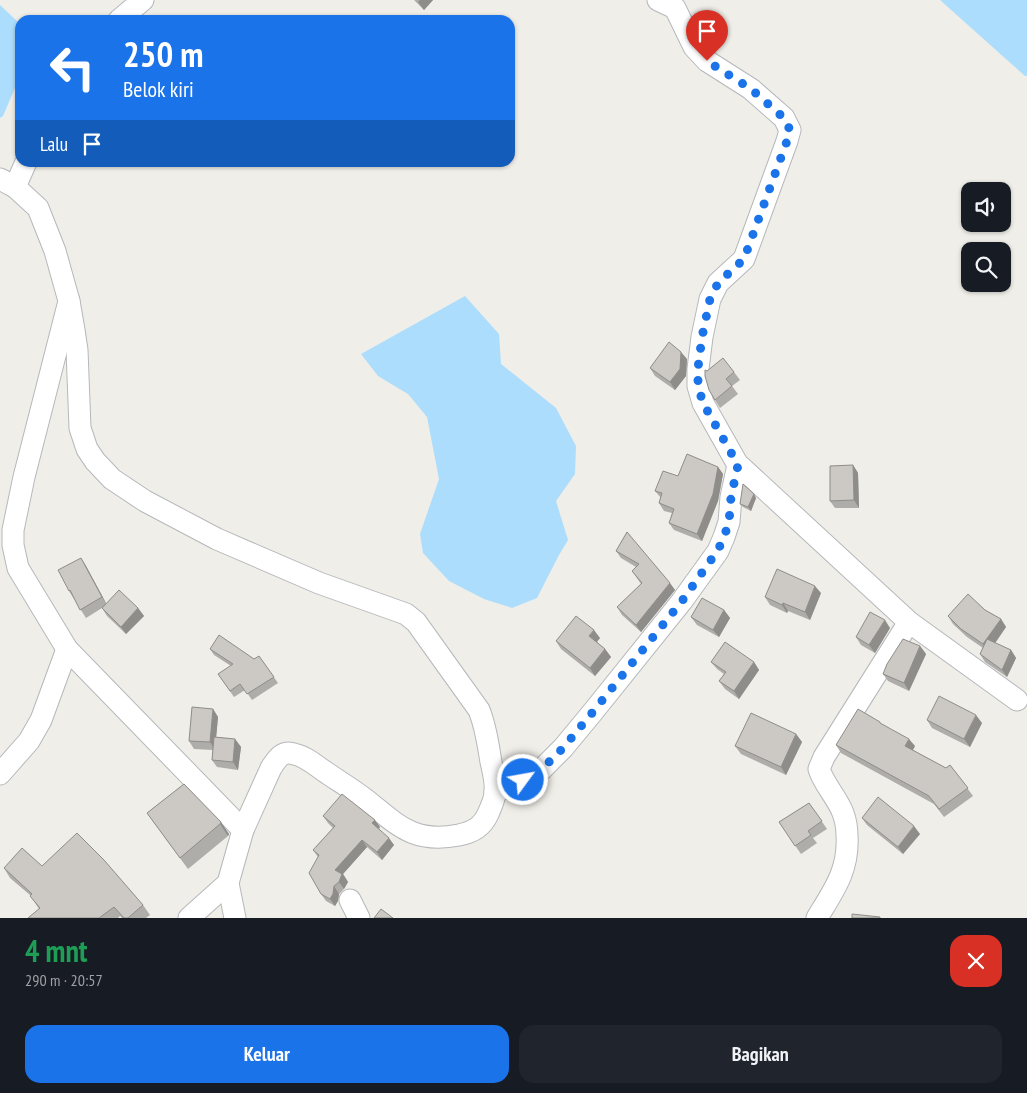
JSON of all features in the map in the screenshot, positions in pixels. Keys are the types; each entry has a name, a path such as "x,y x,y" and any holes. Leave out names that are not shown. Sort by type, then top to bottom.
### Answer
{"street":[{"path":"125,15 142,0"},
{"path":"658,0 675,8 694,47 707,61 751,89 784,118 790,130 744,259 718,283 710,299 698,368 698,386 703,403 738,465 909,622 1017,700"},
{"path":"22,167 8,183 38,208 55,251 69,301 74,330 80,428 87,449 95,462 112,479 145,501 217,539 319,584 406,614 416,622 479,710 485,722 495,792 491,808 483,824 466,834 448,838 424,837 402,828 364,798 308,761 288,752 281,755 276,759 243,830 228,883 235,918"},
{"path":"69,301 24,477 13,530 13,545 18,568 68,649 243,830"},
{"path":"495,792 537,774 563,748 682,601 718,550 724,537 729,522 732,492 738,465"},
{"path":"817,918 843,873 848,847 846,822 843,813 838,801 821,776 819,769 824,757 909,622"},
{"path":"0,774 29,741 41,720 68,649"},
{"path":"189,918 228,883"}],"water":[{"path":"940,0 1027,0 1027,76 1025,76"},
{"path":"0,5 15,19 15,88 3,116 0,118"},
{"path":"465,296 499,334 501,364 556,408 576,446 575,474 556,501 568,540 537,598 512,608 484,599 449,581 423,553 420,534 439,479 427,417 408,394 378,376 361,354"}],"building":[{"path":"669,342 681,352 680,369 670,382 650,368"},
{"path":"723,358 734,372 726,379 732,386 715,400 709,390 705,370 707,371"},
{"path":"687,454 718,467 713,494 697,534 669,523 674,509 659,503 662,493 655,491 663,471 678,476"},
{"path":"853,465 854,500 830,501 830,466"},
{"path":"743,484 754,494 748,507 740,504"},
{"path":"627,532 670,583 636,625 617,607 642,583 632,571 639,564 616,551"},
{"path":"81,558 102,597 80,610 58,570"},
{"path":"777,569 815,586 805,612 783,603 782,605 765,597"},
{"path":"119,590 138,608 121,627 102,608"},
{"path":"968,594 985,610 1001,619 983,644 961,629 948,616"},
{"path":"702,598 724,610 713,630 691,617"},
{"path":"870,612 885,620 869,645 856,637"},
{"path":"576,616 594,630 589,636 605,649 590,668 556,641"},
{"path":"219,635 254,659 259,656 274,677 247,694 240,684 230,691 218,674 233,664 210,649"},
{"path":"903,639 920,646 904,683 883,674"},
{"path":"987,639 1011,650 1002,670 980,654"},
{"path":"725,642 754,662 734,691 719,681 726,672 711,662"},
{"path":"939,696 976,715 964,739 927,720"},
{"path":"192,707 213,709 210,742 189,741"},
{"path":"858,709 909,739 905,746 946,768 950,765 968,788 939,809 929,796 836,745"},
{"path":"751,713 796,734 781,767 735,746"},
{"path":"214,737 235,739 233,762 212,760"},
{"path":"184,784 221,822 180,858 147,813"},
{"path":"342,794 375,820 372,823 389,838 377,852 362,840 335,870 342,874 339,882 334,886 330,899 321,894 309,873 319,855 313,850 335,826 323,816"},
{"path":"878,797 914,826 898,847 862,818"},
{"path":"809,803 822,821 808,831 811,835 795,846 779,822"},
{"path":"77,833 104,860 143,905 128,918 124,918 114,907 99,918 28,918 40,908 30,896 32,894 4,868 22,848 42,866"},
{"path":"381,909 393,918 374,918"},
{"path":"852,914 880,917 880,918 852,918"}],"route":[{"path":"523,780 537,774 563,748 682,601 718,550 729,522 732,487 738,465 703,403 698,386 702,337 710,299 718,283 744,259 790,130 784,118 751,89 707,61"}]}
